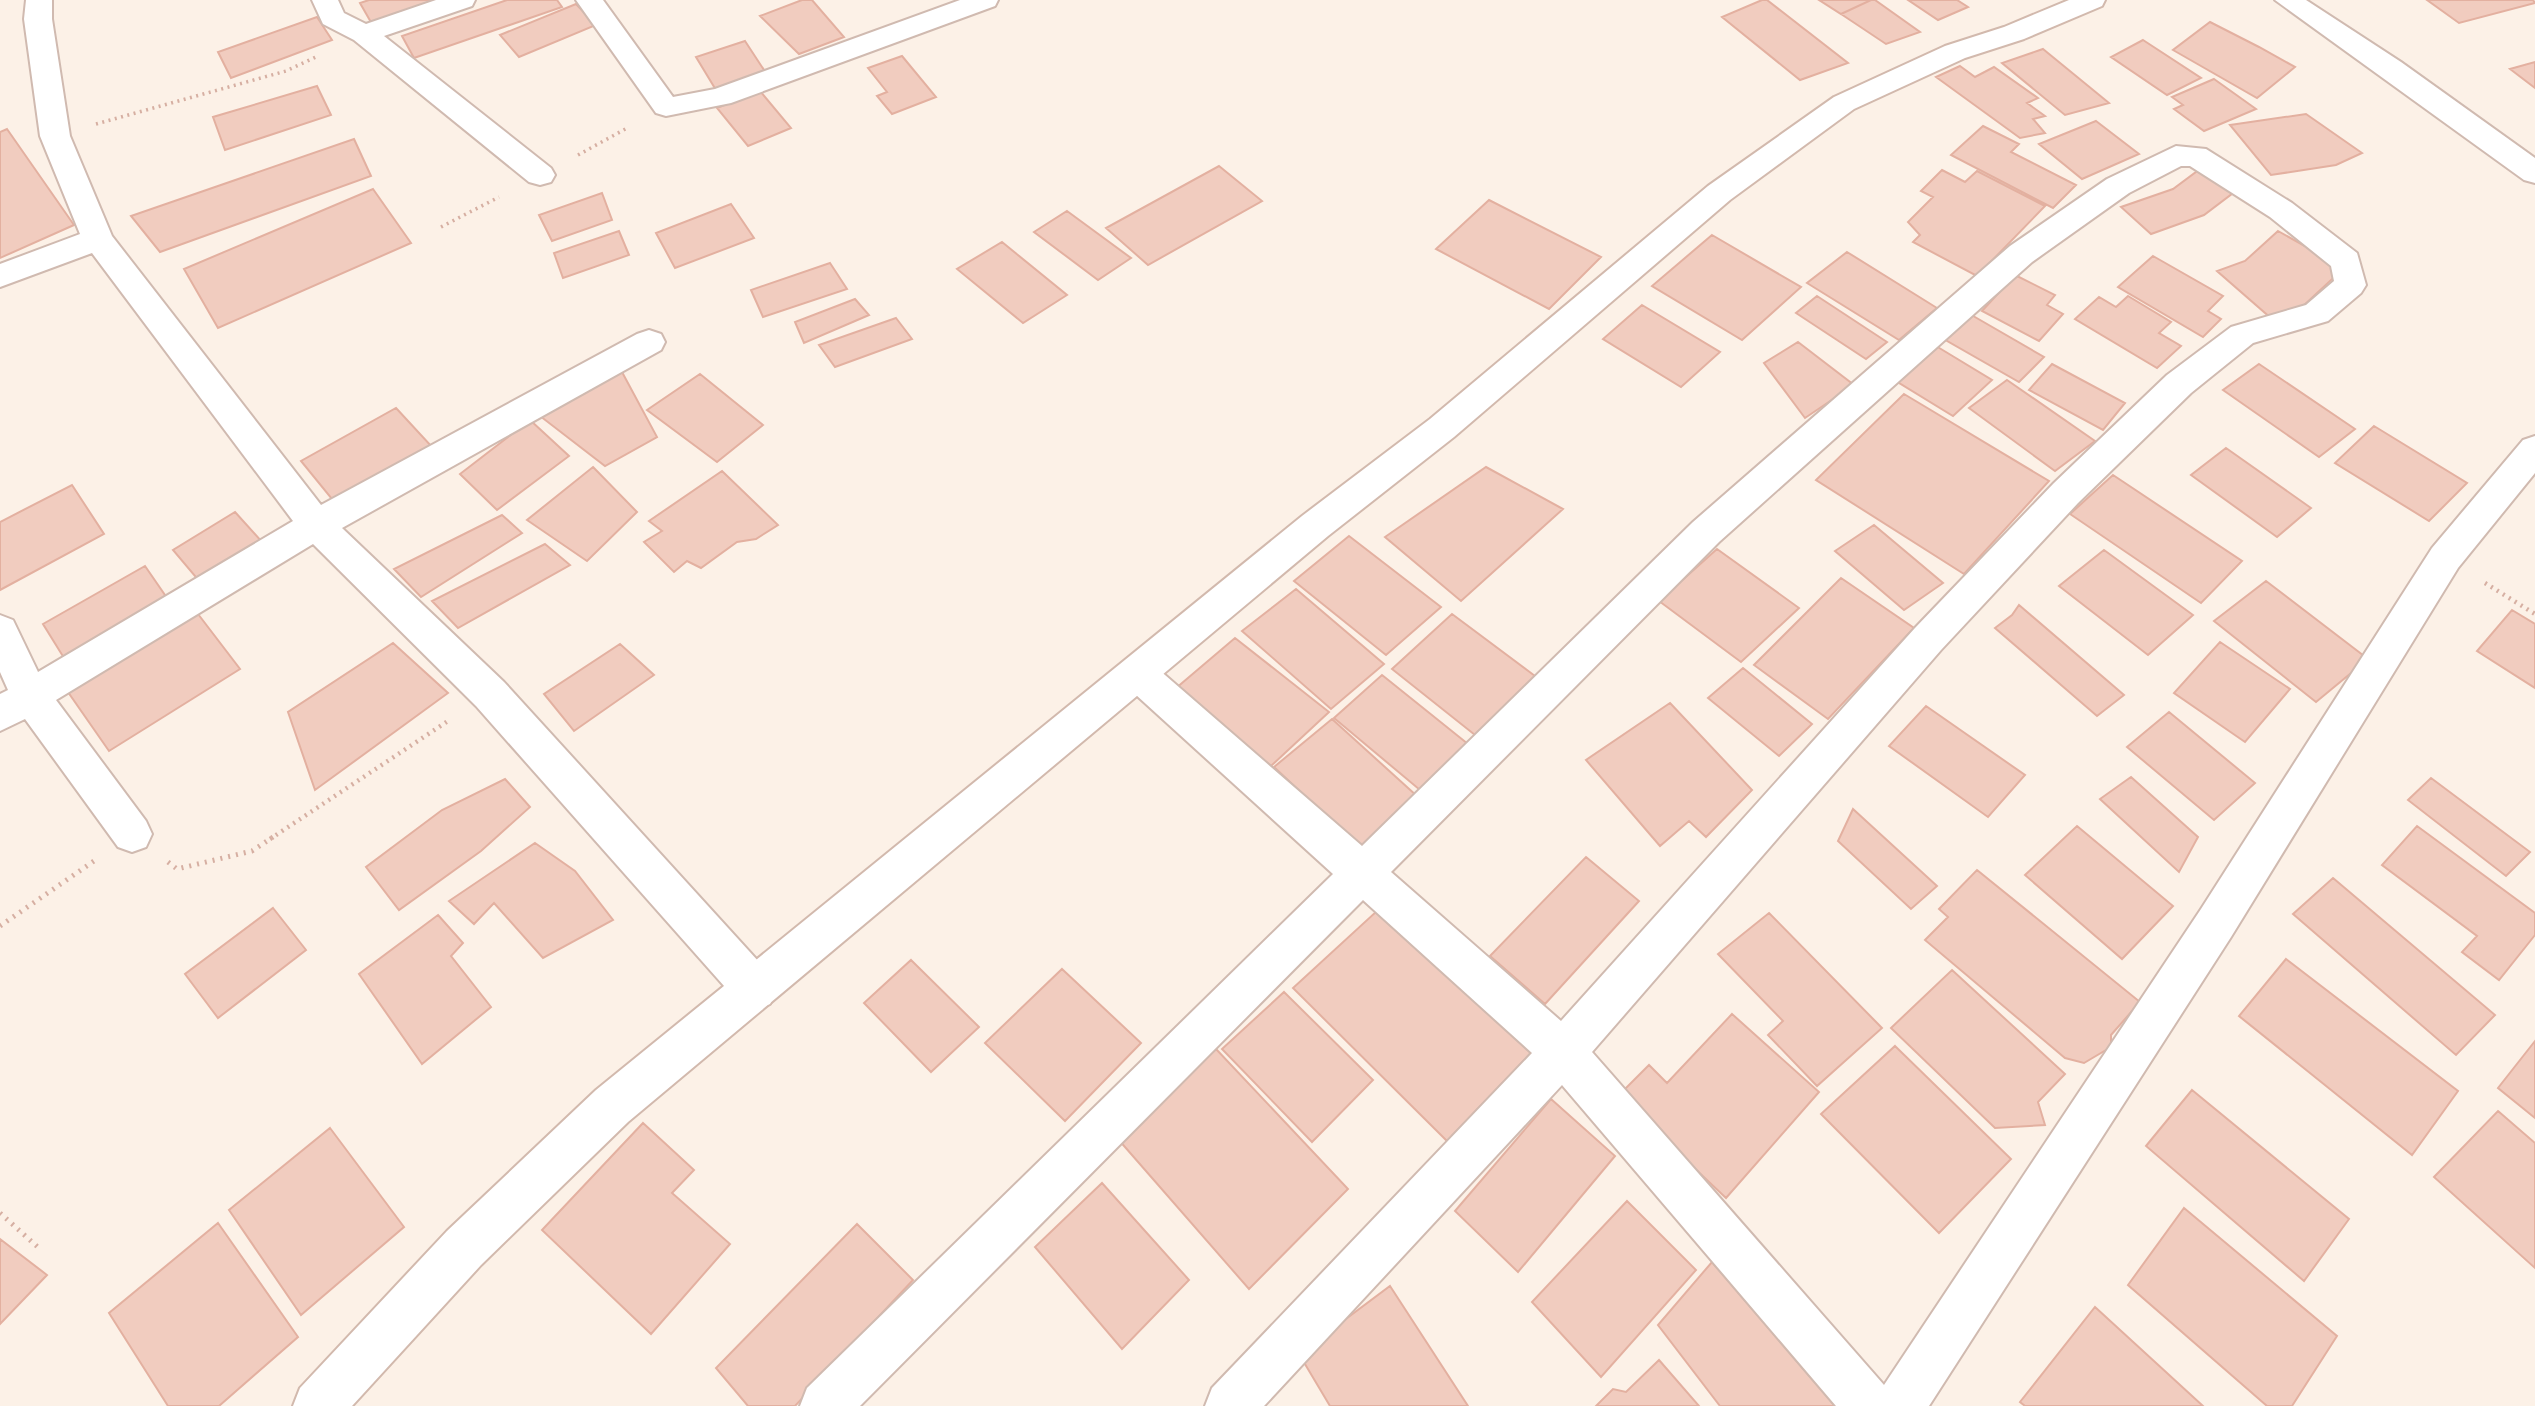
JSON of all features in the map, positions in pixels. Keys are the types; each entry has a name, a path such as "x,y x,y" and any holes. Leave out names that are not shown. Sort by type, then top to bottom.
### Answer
{"street":[{"path":"38,0 55,136 98,239 316,525 490,694 754,989"},
{"path":"325,0 333,18 364,34 540,175"},
{"path":"364,34 461,0"},
{"path":"589,0 666,107 721,97 985,0"},
{"path":"318,1406 464,1248 612,1106 1315,526 1441,428 1719,193 1844,103 1906,73 2092,0"},
{"path":"2288,0 2391,68 2535,173"},
{"path":"825,1406 1706,532 2021,254 2118,187 2176,156 2196,156 2281,210 2346,261 2350,285 2326,306 2317,313 2242,335 2179,384 2066,493 1928,639 1563,1052 1230,1406"},
{"path":"0,276 98,239"},
{"path":"15,704 316,525 649,342"},
{"path":"1900,1406 2209,934 2445,558 2535,449"},
{"path":"0,631 15,704 132,834"},
{"path":"1137,673 1563,1052 1869,1406"}],"path":[{"path":"55,136 286,71 364,34"},
{"path":"2445,558 2535,614"},
{"path":"0,926 132,834 177,869 252,851 490,694"},
{"path":"0,1213 41,1250"}],"building":[{"path":"369,0 440,0 372,24 360,3"},
{"path":"507,0 557,0 562,7 414,58 402,36"},
{"path":"802,0 812,0 844,37 799,54 760,16"},
{"path":"1767,0 1848,63 1800,80 1722,17"},
{"path":"1819,0 1871,0 1841,14"},
{"path":"1875,0 1920,32 1886,44 1841,14"},
{"path":"1908,0 1957,0 1968,7 1938,20"},
{"path":"2427,0 2533,0 2535,3 2459,23"},
{"path":"576,4 596,25 519,57 500,35"},
{"path":"317,17 332,40 231,78 218,52"},
{"path":"2210,22 2295,67 2257,98 2173,50"},
{"path":"2143,40 2201,78 2167,95 2111,57"},
{"path":"745,41 766,73 716,90 696,57"},
{"path":"2043,49 2109,103 2065,115 2002,63"},
{"path":"902,56 936,97 892,114 877,96 887,92 868,68"},
{"path":"2535,62 2535,88 2510,69"},
{"path":"1960,66 1975,77 1994,67 2038,98 2027,103 2045,116 2033,119 2045,133 2020,138 1936,77"},
{"path":"2214,79 2256,109 2204,131 2174,109 2183,105 2172,97"},
{"path":"317,86 331,115 225,150 213,117"},
{"path":"760,91 791,128 748,146 717,108"},
{"path":"2306,114 2362,153 2336,165 2271,175 2230,125"},
{"path":"2096,121 2139,154 2082,179 2039,144"},
{"path":"1983,126 2019,144 2011,152 2076,185 2053,208 1951,155"},
{"path":"7,129 74,225 0,258 0,132"},
{"path":"354,139 371,176 160,252 131,216"},
{"path":"1219,166 1262,201 1148,265 1106,228"},
{"path":"2200,169 2237,190 2204,215 2151,234 2121,207 2173,189"},
{"path":"1942,170 1965,182 1977,171 2045,206 1977,276 1913,242 1920,235 1908,222 1933,197 1921,191"},
{"path":"373,189 411,243 218,328 184,269"},
{"path":"602,193 612,220 552,241 539,215"},
{"path":"1489,200 1601,257 1549,309 1436,249"},
{"path":"731,204 754,238 675,268 656,233"},
{"path":"1067,211 1131,258 1098,280 1034,232"},
{"path":"619,231 629,255 563,278 554,253"},
{"path":"2278,231 2344,268 2301,308 2272,319 2217,271 2245,261"},
{"path":"1712,235 1801,287 1742,340 1652,286"},
{"path":"1002,242 1067,295 1023,323 957,269"},
{"path":"1847,252 1937,308 1899,340 1807,283"},
{"path":"2153,256 2223,296 2208,311 2221,319 2203,337 2118,287"},
{"path":"830,263 847,289 763,317 751,290"},
{"path":"2015,275 2055,295 2047,305 2063,314 2039,341 1982,311"},
{"path":"1817,296 1887,342 1866,359 1796,313"},
{"path":"2128,296 2171,322 2159,333 2181,346 2157,368 2075,319 2099,297 2116,307"},
{"path":"855,299 869,315 804,343 795,322"},
{"path":"1642,305 1720,352 1681,387 1603,339"},
{"path":"1968,313 2044,357 2019,382 1942,338"},
{"path":"896,318 912,339 835,367 819,345"},
{"path":"1798,342 1854,385 1805,418 1764,363"},
{"path":"1936,346 1992,380 1953,416 1896,381"},
{"path":"2052,364 2125,403 2103,430 2029,390"},
{"path":"2259,364 2355,429 2319,457 2223,390"},
{"path":"622,372 657,437 605,466 540,416"},
{"path":"700,374 763,425 717,462 647,410"},
{"path":"2007,380 2095,441 2055,471 1969,408"},
{"path":"1904,394 2049,481 1964,574 1816,480"},
{"path":"396,408 433,448 336,504 301,461"},
{"path":"530,420 569,456 497,510 460,474"},
{"path":"2374,426 2467,483 2429,521 2335,463"},
{"path":"2226,448 2311,508 2277,537 2191,475"},
{"path":"593,467 637,512 587,561 527,520"},
{"path":"1486,467 1563,509 1461,601 1385,537"},
{"path":"722,471 778,525 756,539 737,542 701,568 687,561 674,572 644,542 662,531 649,521"},
{"path":"2113,475 2242,561 2201,603 2070,514"},
{"path":"72,485 104,534 0,590 0,522"},
{"path":"235,512 263,543 200,582 173,550"},
{"path":"502,515 522,533 421,597 394,569"},
{"path":"1874,525 1943,583 1904,610 1835,551"},
{"path":"1349,536 1441,607 1386,655 1294,581"},
{"path":"545,544 570,565 458,628 432,601"},
{"path":"1717,549 1799,608 1741,662 1659,601"},
{"path":"2104,550 2193,615 2148,655 2059,586"},
{"path":"145,566 167,598 64,658 43,624"},
{"path":"1841,578 1914,628 1828,719 1754,665"},
{"path":"2266,581 2368,659 2316,702 2214,621"},
{"path":"1296,589 1384,664 1331,709 1242,631"},
{"path":"2019,605 2124,695 2097,716 1995,628 2012,615"},
{"path":"2512,610 2535,624 2535,688 2477,651"},
{"path":"198,614 240,669 109,751 68,692"},
{"path":"1452,614 1535,676 1475,735 1392,669"},
{"path":"1235,638 1329,712 1271,766 1175,689"},
{"path":"2220,642 2290,689 2245,742 2174,693"},
{"path":"393,643 448,693 315,790 288,712"},
{"path":"620,644 654,675 574,731 544,694"},
{"path":"1743,668 1812,724 1779,756 1708,698"},
{"path":"1382,675 1468,744 1420,790 1334,718"},
{"path":"1670,703 1752,790 1706,837 1689,821 1660,846 1586,760"},
{"path":"1926,706 2025,775 1988,817 1889,746"},
{"path":"2169,712 2255,783 2214,820 2127,747"},
{"path":"1332,719 1418,797 1360,848 1274,767"},
{"path":"2131,777 2198,837 2179,872 2100,799"},
{"path":"2431,778 2530,852 2506,876 2408,800"},
{"path":"505,779 530,807 481,851 399,910 366,867 442,810"},
{"path":"1853,809 1937,886 1911,909 1838,841"},
{"path":"2077,826 2173,906 2122,959 2025,875"},
{"path":"2417,826 2535,913 2535,935 2499,980 2462,952 2477,936 2382,865"},
{"path":"535,843 575,871 613,920 543,958 494,903 474,924 449,901"},
{"path":"1586,857 1639,901 1545,1004 1490,956"},
{"path":"1977,870 2140,1002 2111,1035 2111,1047 2084,1063 2065,1058 1925,940 1948,917 1939,909"},
{"path":"2333,878 2495,1015 2456,1055 2293,914"},
{"path":"273,908 306,950 218,1018 185,974"},
{"path":"1378,910 1531,1053 1447,1141 1293,988"},
{"path":"1769,913 1882,1028 1817,1086 1768,1035 1783,1021 1718,954"},
{"path":"438,915 463,943 451,956 491,1007 422,1064 359,974"},
{"path":"2286,959 2458,1091 2412,1155 2239,1016"},
{"path":"911,960 979,1027 931,1072 864,1003"},
{"path":"1062,969 1141,1043 1065,1121 985,1043"},
{"path":"1952,970 2065,1074 2038,1102 2045,1125 1995,1128 1891,1028"},
{"path":"1284,992 1373,1080 1312,1142 1222,1049"},
{"path":"1732,1014 1819,1092 1726,1198 1618,1096 1649,1065 1667,1083"},
{"path":"2535,1041 2535,1118 2498,1088"},
{"path":"1895,1046 2011,1159 1939,1233 1821,1114"},
{"path":"1216,1049 1348,1189 1249,1289 1118,1139"},
{"path":"2192,1090 2349,1219 2304,1281 2146,1146"},
{"path":"1551,1099 1615,1156 1518,1272 1455,1211"},
{"path":"2498,1111 2535,1143 2535,1268 2434,1177"},
{"path":"643,1123 694,1170 672,1193 730,1244 651,1334 542,1230"},
{"path":"330,1128 404,1227 301,1315 229,1210"},
{"path":"1102,1183 1189,1280 1122,1349 1035,1247"},
{"path":"1627,1201 1696,1270 1601,1377 1532,1302"},
{"path":"2184,1208 2337,1336 2292,1406 2267,1406 2128,1285"},
{"path":"218,1223 298,1337 219,1406 168,1406 109,1313"},
{"path":"857,1224 913,1280 795,1406 748,1406 716,1368"},
{"path":"0,1239 47,1275 0,1324"},
{"path":"1712,1262 1835,1406 1720,1406 1658,1325"},
{"path":"1390,1286 1468,1406 1330,1406 1299,1354"},
{"path":"2095,1307 2203,1406 2025,1406 2020,1402"},
{"path":"1659,1360 1699,1406 1596,1406 1613,1389 1626,1392"}]}
